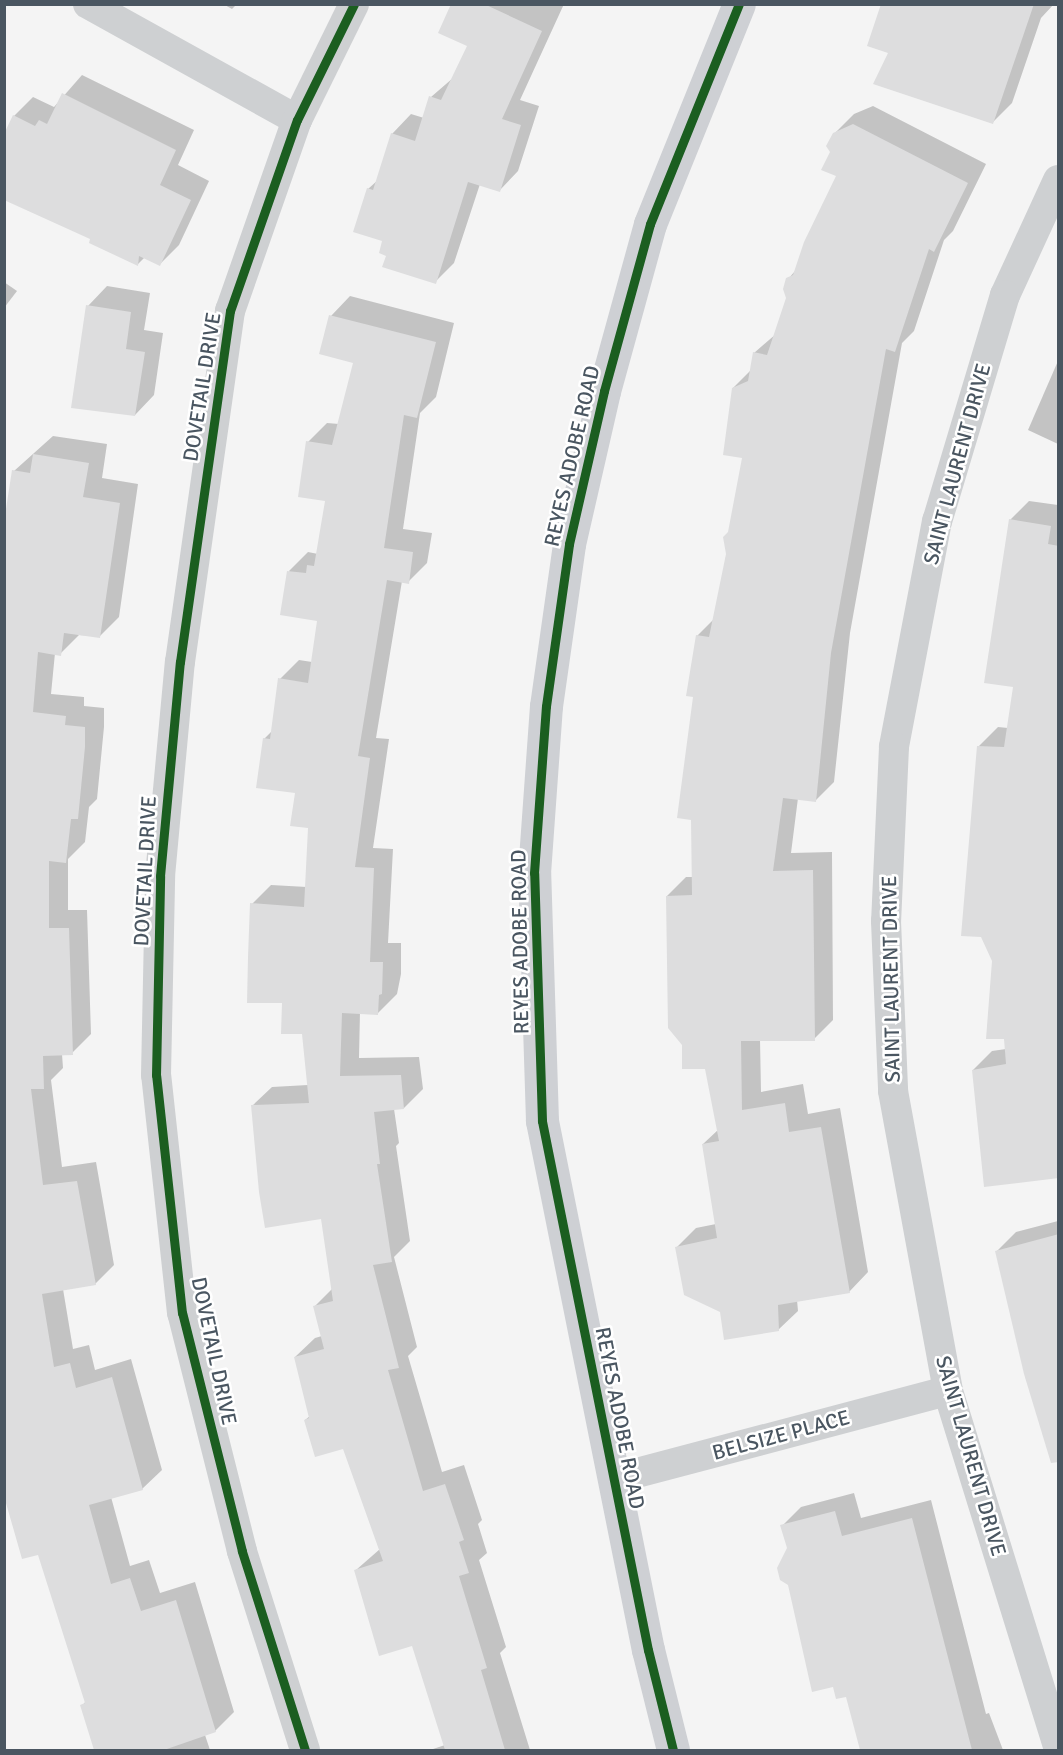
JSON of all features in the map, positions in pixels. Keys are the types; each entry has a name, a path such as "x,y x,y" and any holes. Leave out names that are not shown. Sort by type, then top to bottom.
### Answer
{"street":[{"path":"88,4 297,120"},
{"name":"DOVETAIL DRIVE","path":"305,1750 243,1551 182,1313 156,1075 160,876 178,674 230,311 297,120 354,4"},
{"name":"REYES ADOBE ROAD","path":"673,1750 614,1479 542,1121 534,873 546,706 569,544 604,391 650,224 739,4"},
{"name":"SAINT LAURENT DRIVE","path":"1059,180 1005,295 941,509 894,747 886,921 893,1091 948,1391 1059,1746"},
{"name":"BELSIZE PLACE","path":"614,1479 948,1391"}],"building":[{"path":"451,4 484,4 542,31 502,119 521,125 500,192 468,182 436,284 382,267 386,256 379,253 382,241 353,232 367,188 373,190 391,133 415,141 429,96 441,100 467,46 438,33"},
{"path":"881,4 1034,4 993,124 873,84 888,53 867,46"},
{"path":"62,93 176,150 160,185 191,200 160,266 139,256 138,266 89,243 90,239 4,200 4,134 13,115 35,126 39,120 47,124"},
{"path":"853,124 968,183 934,252 929,249 895,352 886,349 831,653 816,802 783,798 773,871 813,870 815,1041 741,1041 742,1110 785,1103 789,1132 821,1127 850,1293 778,1305 779,1331 724,1340 720,1312 684,1295 675,1247 717,1238 702,1144 719,1141 705,1069 682,1069 682,1045 668,1028 666,896 692,895 691,820 677,818 693,697 686,696 696,635 709,637 726,554 723,537 728,532 742,458 723,455 732,388 748,381 753,352 767,355 786,298 783,289 786,278 793,275 804,242 836,176 821,170 830,152 826,146 833,133"},
{"path":"86,305 131,312 126,349 145,352 135,416 71,408"},
{"path":"329,315 436,342 417,418 404,415 384,548 413,552 409,584 387,580 358,756 370,758 355,867 374,868 370,962 383,962 382,994 379,995 378,1015 342,1013 340,1076 401,1075 404,1109 374,1112 380,1164 377,1164 392,1262 373,1265 399,1368 388,1370 423,1491 445,1484 464,1540 459,1542 469,1573 459,1576 487,1668 481,1670 505,1750 445,1750 412,1646 379,1656 354,1570 383,1561 343,1449 315,1457 304,1420 309,1418 294,1357 324,1349 313,1306 333,1301 321,1219 265,1228 259,1192 251,1105 309,1103 302,1034 281,1034 282,1003 247,1003 248,957 250,903 304,907 308,828 290,826 295,793 256,788 263,738 270,739 278,678 308,683 317,621 280,615 287,571 306,573 307,565 314,566 325,501 298,497 306,441 332,445 353,363 319,354"},
{"path":"33,454 89,463 83,497 120,503 100,638 64,633 61,656 38,652 33,712 66,716 65,725 85,727 85,747 78,819 71,819 66,863 49,861 49,928 69,928 73,1055 43,1056 44,1089 31,1089 43,1185 77,1181 96,1285 42,1294 54,1367 70,1363 76,1388 112,1377 143,1490 89,1505 111,1584 130,1578 141,1611 176,1600 216,1732 164,1750 94,1750 80,1705 85,1703 38,1555 22,1559 4,1496 4,522 12,470 30,473"},
{"path":"1009,519 1051,526 1048,544 1059,546 1059,1178 984,1187 972,1070 1006,1064 1004,1039 986,1039 992,961 981,937 961,936 977,746 1004,747 1013,687 984,683"},
{"path":"1059,1234 1059,1462 1051,1463 1024,1374 995,1251"},
{"path":"835,1511 842,1536 912,1518 972,1750 860,1750 846,1697 836,1699 833,1687 812,1692 788,1585 780,1580 777,1568 787,1548 780,1525"}],"cycle path":[{"path":"305,1750 242,1551 182,1313 156,1075 160,876 180,662 230,311 297,120 354,4"},
{"path":"673,1750 648,1650 542,1121 534,873 546,706 569,544 604,391 650,224 739,4"}]}
